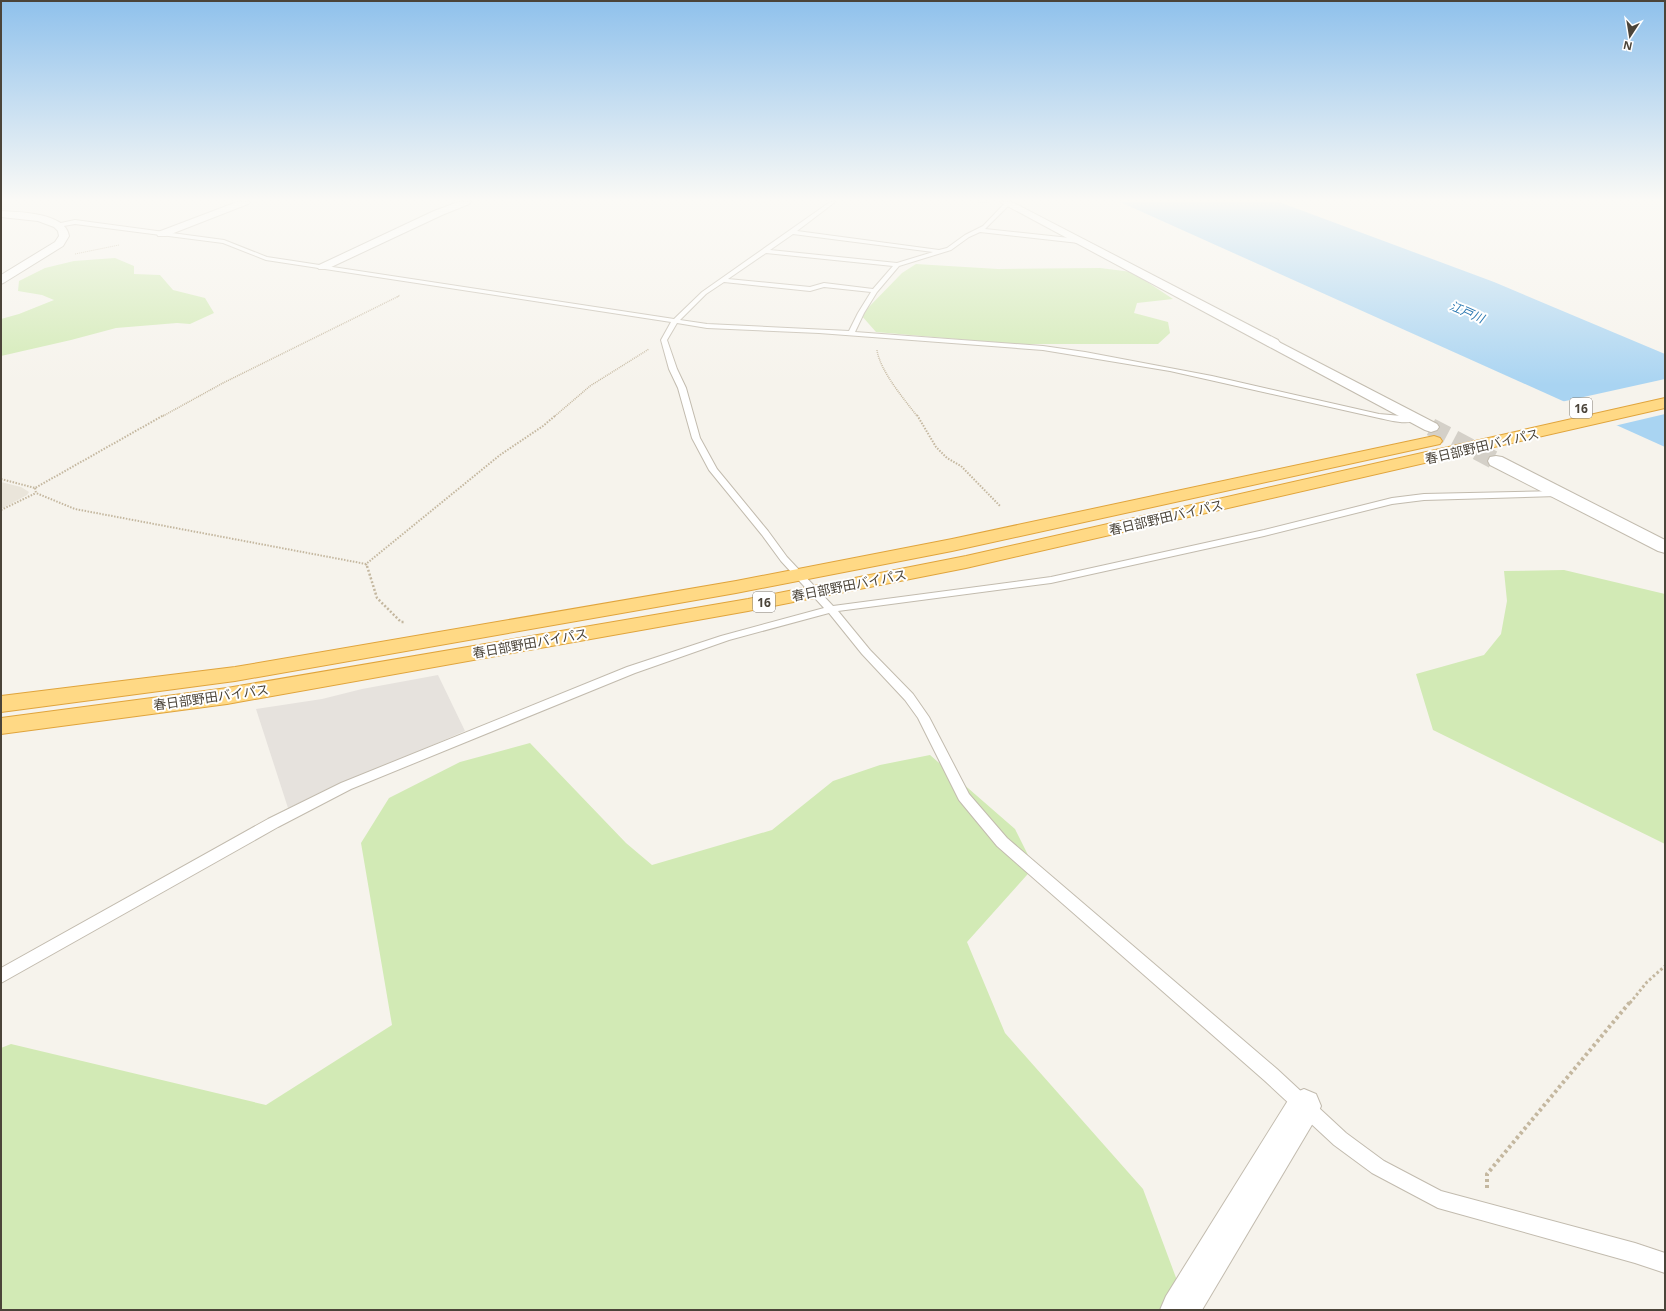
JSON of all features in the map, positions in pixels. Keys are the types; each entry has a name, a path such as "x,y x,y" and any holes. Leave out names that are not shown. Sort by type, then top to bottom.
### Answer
{"highway":[{"name":"春日部野田バイパス","path":"1,704 235,674 728,589 952,545 1498,427 1665,389"},
{"name":"春日部野田バイパス","path":"1,726 228,696 748,605 966,562 1519,438 1665,403"}],"street":[{"path":"1,280 28,263"},
{"path":"323,267 331,263"},
{"path":"1121,263 1413,419 1431,427"},
{"path":"1496,461 1556,493 1665,547"},
{"path":"1180,1310 1304,1106"}],"lane":[{"path":"299,263 707,326 851,334 1042,348 1071,352 1221,381 1379,416 1413,419"},
{"path":"748,263 704,293 674,322 664,340 673,369 682,388 696,438 713,470 798,575 831,609 866,652 909,697 923,717 964,797 1002,842 1265,1070 1340,1139 1378,1167 1438,1199 1635,1253 1665,1263"},
{"path":"880,263 897,265 903,263"},
{"path":"851,334 861,312 875,291 897,265"},
{"path":"723,280 810,289 824,285 875,291"},
{"path":"1,976 273,823 346,786 631,670 724,638 831,609 1051,580 1264,533 1392,501 1424,497 1556,493"}],"path":[{"path":"1,478 35,488 113,443 222,384 424,283"},
{"path":"877,336 876,348 878,356 897,390 919,418 936,447 947,458 961,466 1000,506"},
{"path":"1,510 36,493 75,509 366,564 500,455 543,426 590,386 664,340"},
{"path":"35,488 36,493"},
{"path":"366,564 377,598 401,622 406,622"},
{"path":"1487,1213 1487,1174 1647,982 1665,966"}],"shaded area":[{"path":"1,482 21,487 29,492 27,495 1,509"},
{"path":"438,675 465,731 288,808 256,709 322,699 362,689"}],"green space":[{"path":"65,263 127,263 134,266 134,274 160,275 173,290 205,298 214,313 190,324 177,323 116,328 1,356 1,319 19,314 54,300 42,295 18,291 19,281 45,268"},
{"path":"916,264 998,269 1100,268 1132,272 1173,299 1137,303 1134,313 1168,322 1170,333 1158,344 1014,344 876,332 861,315 902,273"},
{"path":"1564,570 1665,594 1665,844 1433,730 1416,674 1484,655 1501,634 1507,601 1504,571"},
{"path":"530,743 626,843 652,865 772,830 833,781 880,765 930,755 1015,829 1034,867 967,942 1005,1033 1143,1189 1188,1310 1,1310 1,1048 11,1044 266,1105 392,1025 361,843 389,798 460,762"}],"water":[{"name":"江戸川","path":"1256,263 1443,263 1494,282 1665,354 1665,447"}],"pier":[{"path":"1665,379 1665,414 1614,426 1561,402"}],"tunnel":[{"path":"1431,427 1496,461"}]}
